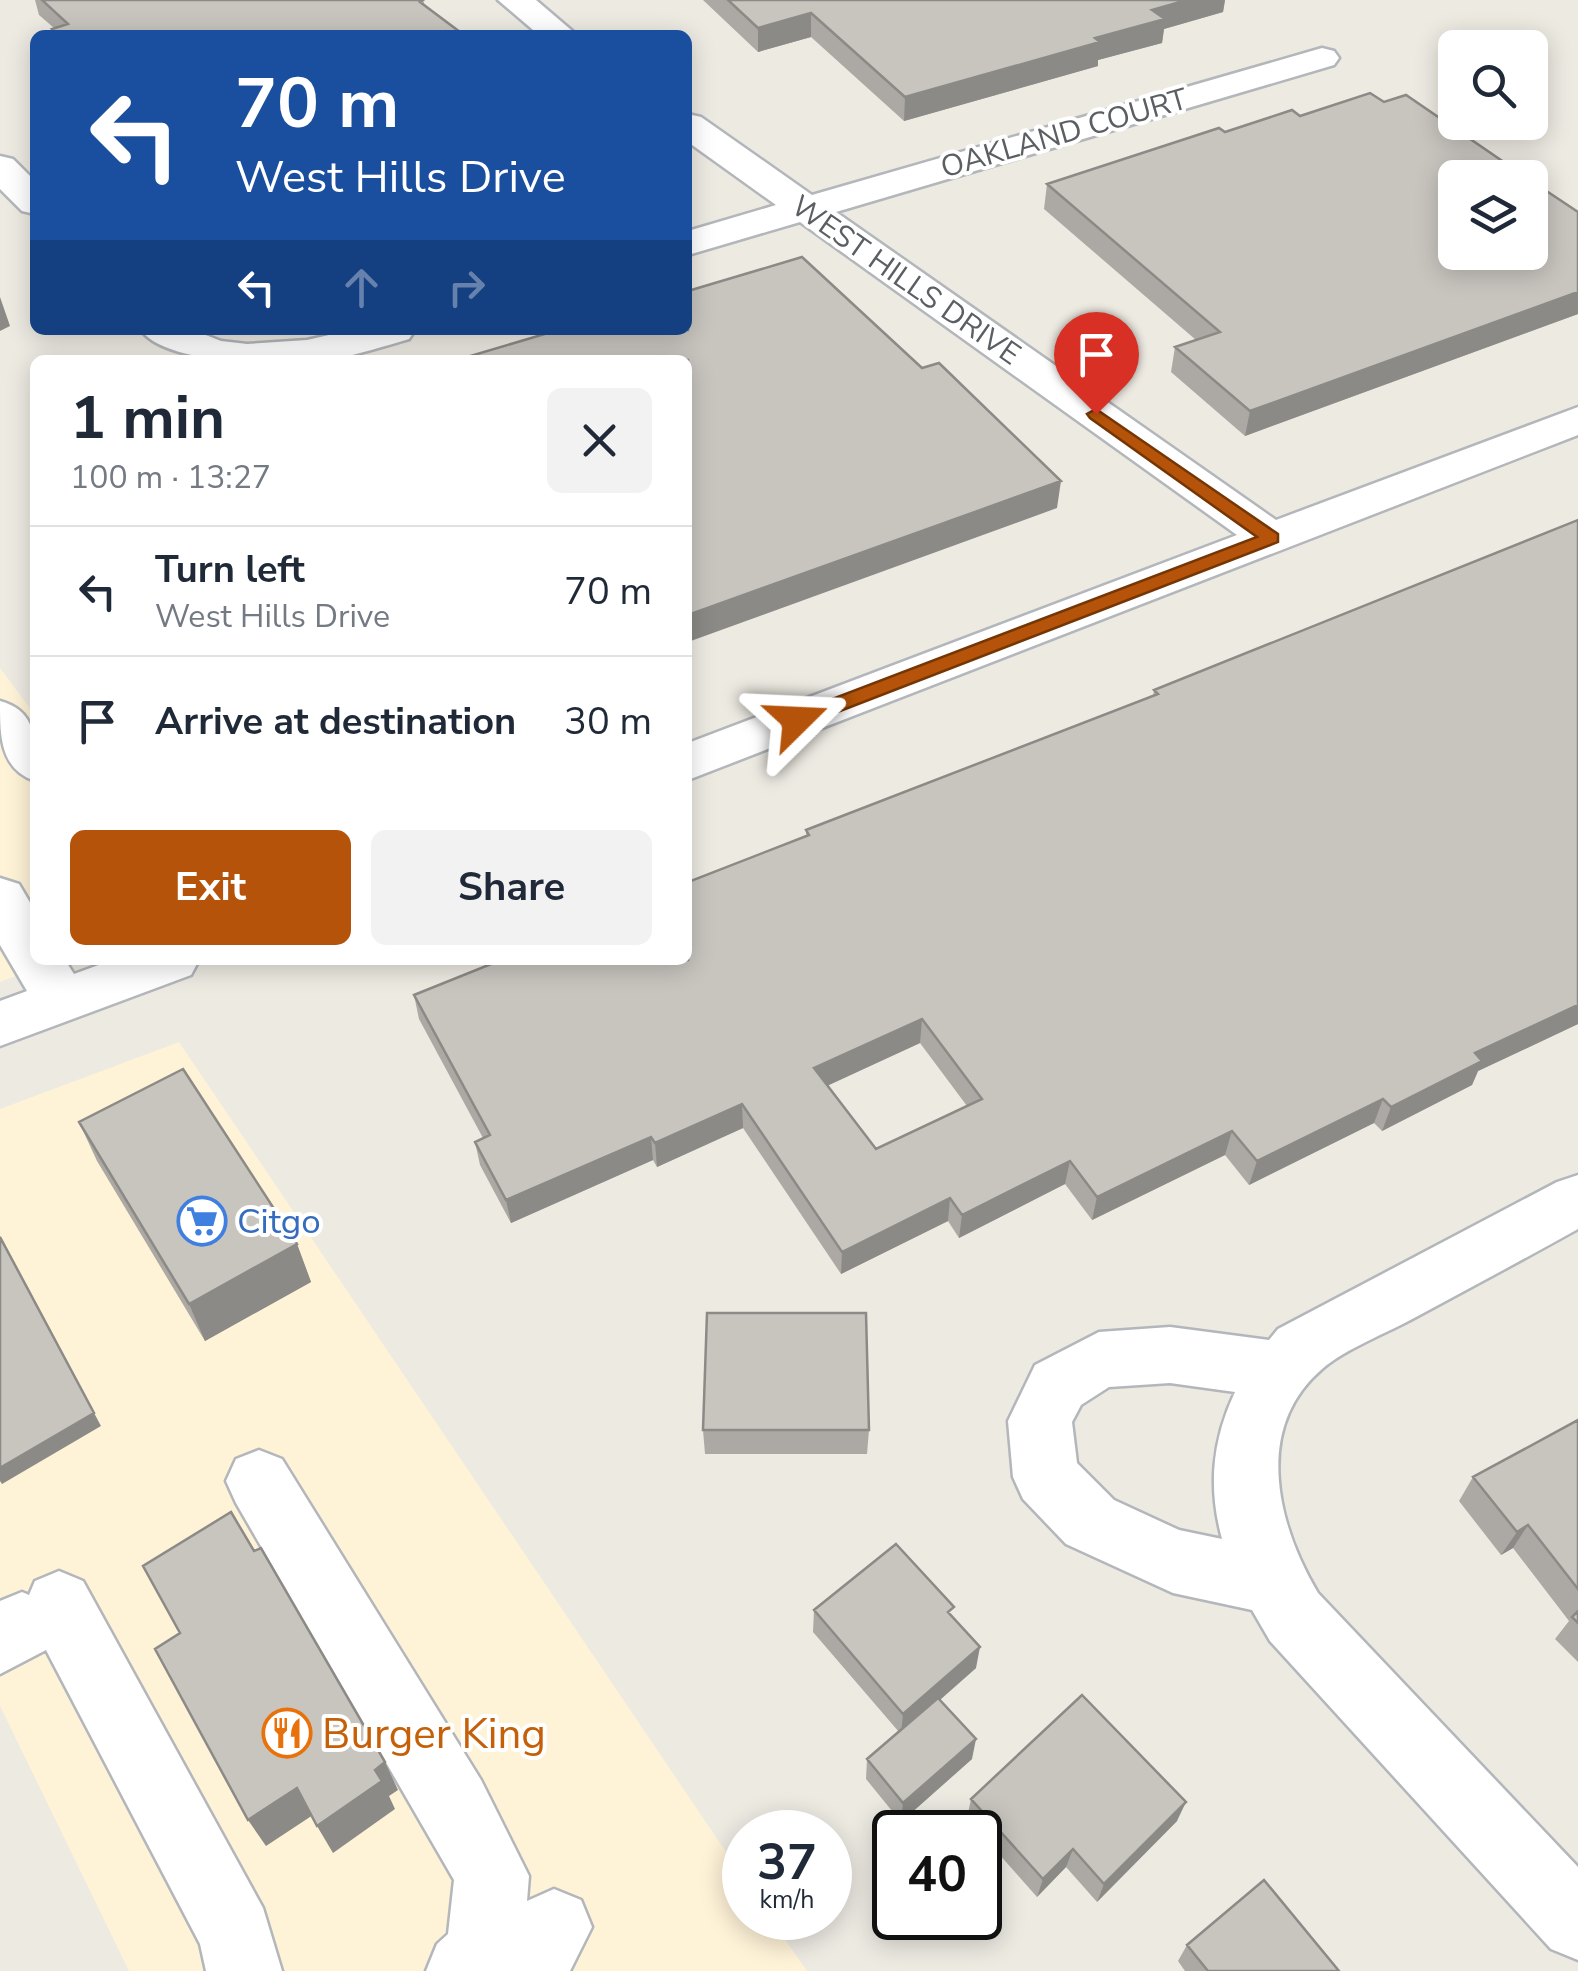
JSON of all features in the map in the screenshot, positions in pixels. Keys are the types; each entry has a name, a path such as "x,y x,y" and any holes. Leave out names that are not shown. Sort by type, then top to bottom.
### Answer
{"street":[{"path":"516,0 554,30"},
{"name":"OAKLAND COURT","path":"692,242 1322,58"},
{"name":"WEST HILLS DRIVE","path":"692,128 1272,538"},
{"path":"0,167 30,198"},
{"path":"169,335 212,352 243,355"},
{"path":"281,355 327,350 379,335"},
{"path":"692,760 1578,420"},
{"path":"0,718 30,757"},
{"path":"0,898 30,950"},
{"path":"39,965 60,1002"},
{"path":"0,1024 159,965"},
{"path":"1578,1200 1300,1349 1280,1370 1259,1403 1245,1443 1244,1479 1252,1534 1270,1580 1294,1617 1578,1922"},
{"path":"1270,1580 1173,1562 1090,1522 1046,1477 1040,1421 1058,1385 1099,1360 1170,1355 1280,1370"},
{"path":"259,1482 492,1876 484,1952 464,1971"},
{"path":"27,1623 251,1959"}],"shaded area":[{"path":"0,668 30,708 30,965 46,965 0,982"},
{"path":"179,1042 722,1846 722,1940 785,1940 807,1971 129,1971 0,1706 0,1109"}],"building":[{"path":"42,0 423,0 420,2 457,30 52,29 68,24"},
{"path":"728,0 1187,0 1152,10 1165,19 1095,38 1100,42 905,97 811,13 758,28"},
{"path":"1370,93 1384,102 1406,95 1438,117 1438,140 1472,140 1501,160 1438,160 1438,270 1548,270 1548,192 1578,212 1578,292 1250,411 1175,347 1220,332 1047,184 1219,128 1225,132 1292,110 1300,116"},
{"path":"802,257 922,368 939,363 1061,481 692,614 692,355 474,355 541,335 692,335 692,290"},
{"path":"1578,520 1578,1005 1475,1053 1482,1061 1391,1107 1383,1099 1257,1161 1232,1131 1097,1197 1070,1161 962,1215 950,1198 842,1252 742,1104 655,1143 651,1137 506,1200 475,1142 490,1135 414,995 489,965 692,965 692,880 809,835 806,830 1158,694 1154,690","holes":["922,1019 982,1099 876,1149 814,1068"]},
{"name":"Citgo","path":"183,1069 297,1244 189,1304 79,1122"},
{"path":"0,1237 94,1413 0,1468"},
{"path":"707,1313 866,1313 869,1430 703,1430"},
{"path":"1578,1420 1578,1589 1528,1525 1517,1532 1473,1477"},
{"name":"Burger King","path":"231,1512 254,1551 261,1548 385,1762 375,1770 382,1781 317,1826 297,1788 248,1820 155,1649 180,1633 143,1566"},
{"path":"896,1544 954,1607 948,1612 980,1647 903,1714 814,1610"},
{"path":"1082,1695 1186,1802 1104,1884 1073,1849 1043,1879 1002,1833 1002,1810 981,1810 971,1799"},
{"path":"938,1698 976,1739 903,1803 867,1759"},
{"path":"1264,1880 1339,1971 1208,1971 1187,1945"}],"place":[{"name":"Citgo","path":"202,1221"},
{"name":"Burger King","path":"287,1733"}],"route":[{"path":"797,720 1272,538 1096,414"}]}
